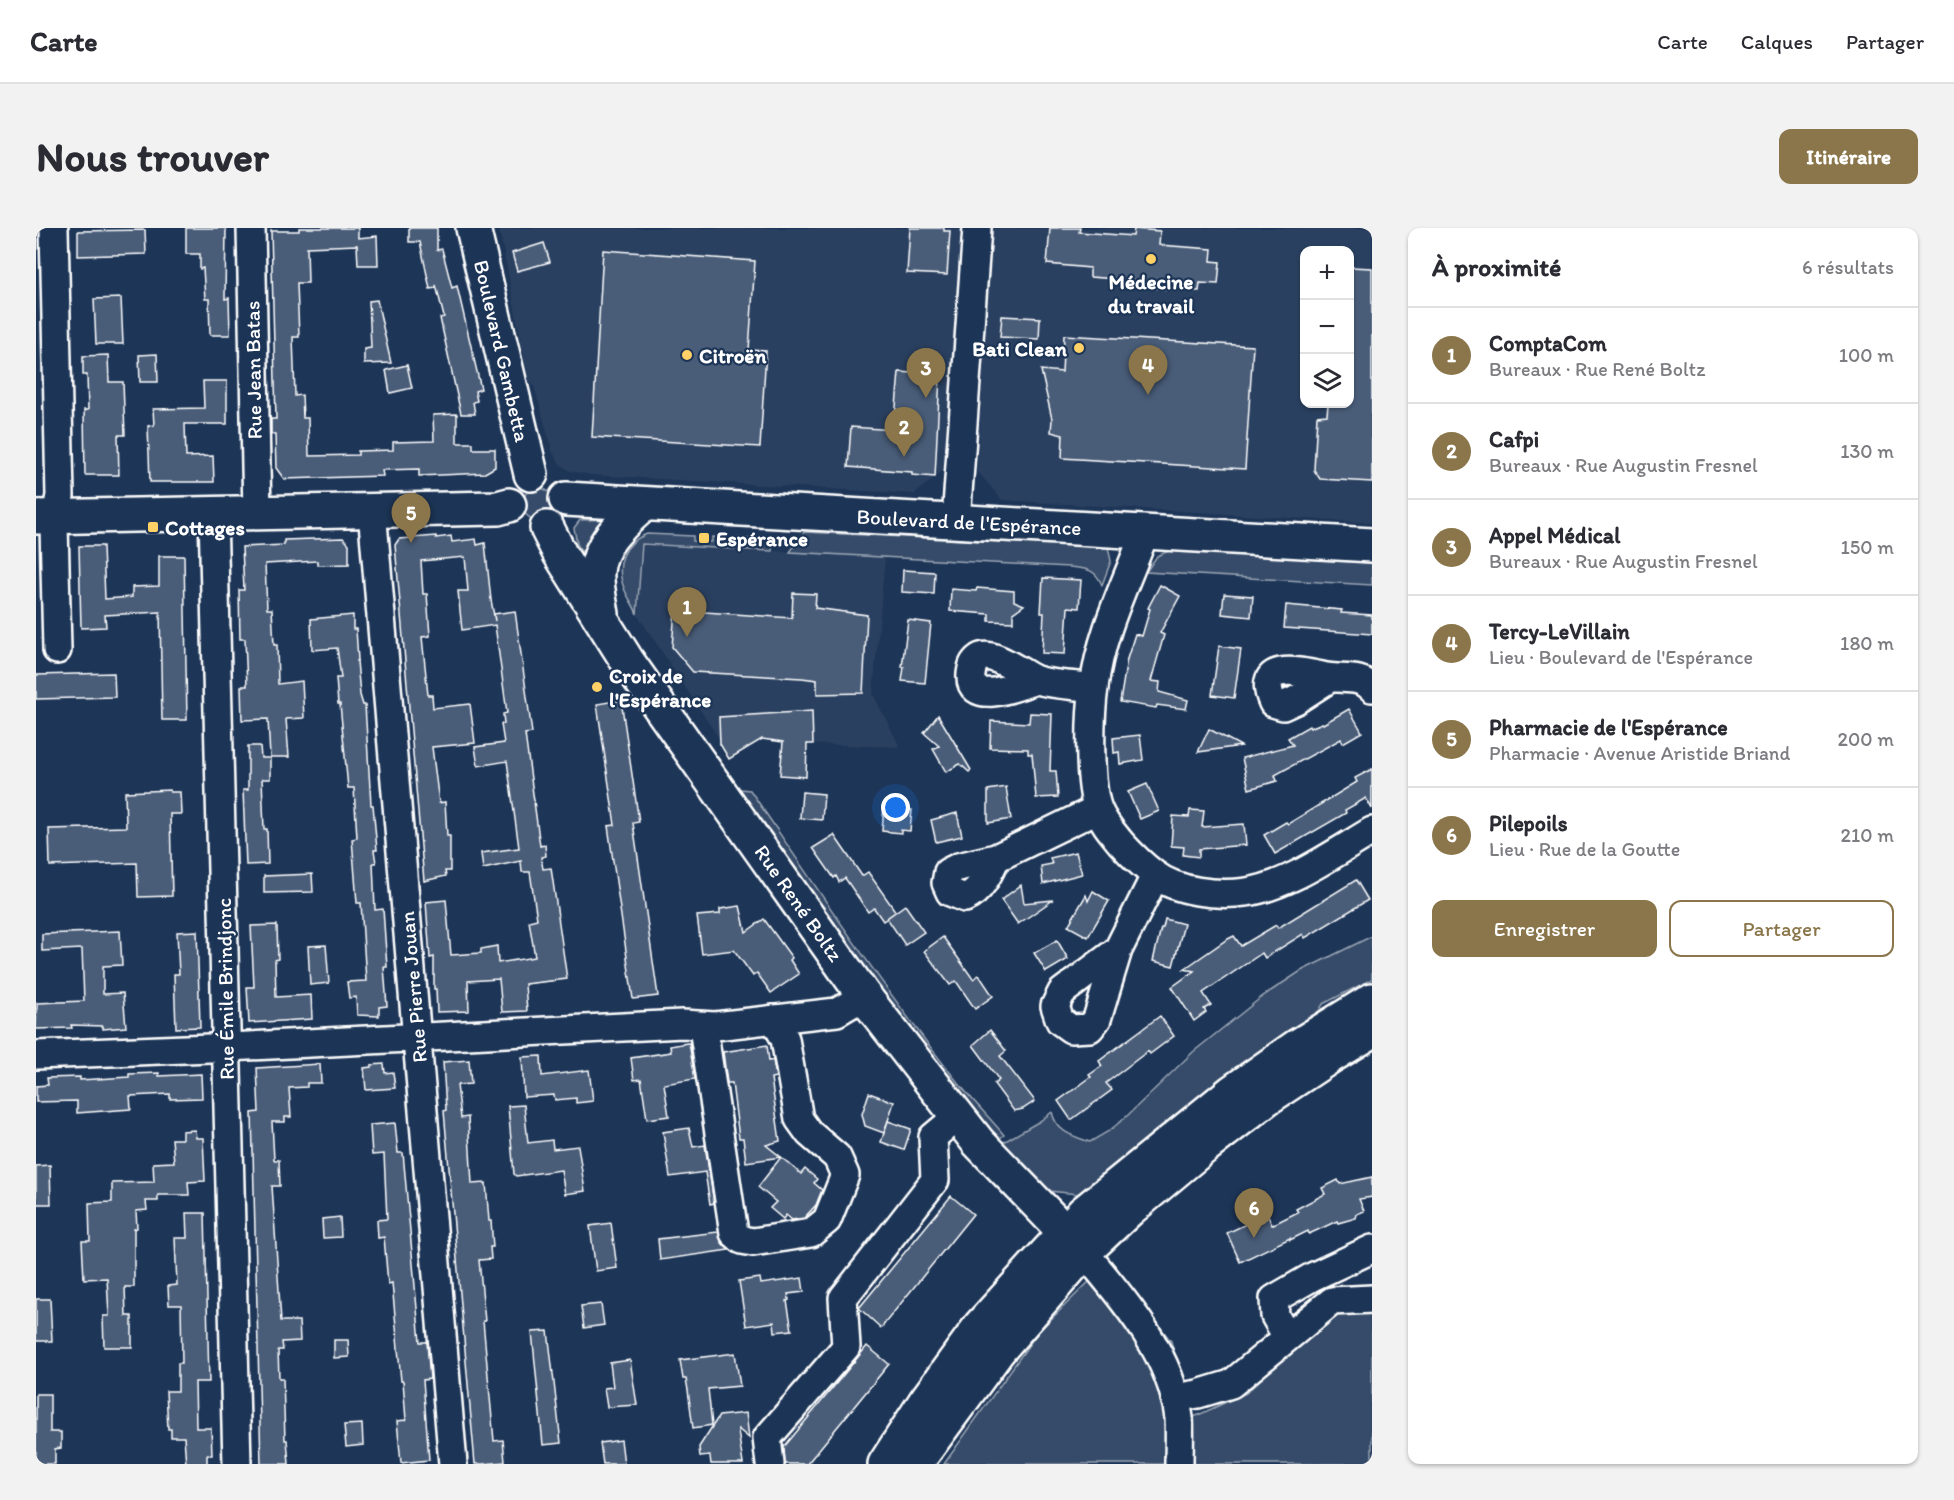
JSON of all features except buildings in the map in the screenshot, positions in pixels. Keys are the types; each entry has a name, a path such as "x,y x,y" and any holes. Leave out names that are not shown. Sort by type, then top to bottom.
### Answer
{"main road":[{"name":"Boulevard Gambetta","path":"473,228 531,474"},
{"path":"531,474 540,474 558,482 566,499 561,517 547,528 539,530 522,526 511,513 509,505 512,489 523,477 531,474"},
{"name":"Boulevard de l'Espérance","path":"566,499 1372,544"},
{"path":"603,622 597,572 604,546 644,504"},
{"path":"47,516 498,508 509,505"},
{"name":"Rue René Boltz","path":"547,528 560,554 628,662 864,996 978,1142 1075,1242"},
{"path":"915,1464 1075,1242 1083,1213 1232,1092 1296,1047 1372,1000"},
{"path":"885,1464 925,1402 981,1325 1075,1242 1130,1209 1203,1148 1266,1100 1372,1031"}],"street":[{"path":"54,228 60,496 47,516 54,525 57,650"},
{"name":"Rue Jean Batas","path":"251,228 257,513"},
{"path":"956,521 976,228"},
{"name":"Rue Pierre Jouan","path":"372,510 453,1464"},
{"name":"Rue Émile Brindjonc","path":"213,513 237,1464"},
{"path":"1145,532 1106,631 1094,688 1091,727 1093,783 1098,809 1107,826 1132,855 1155,876 1193,890 1220,893 1246,892 1300,873 1372,831"},
{"path":"1330,678 1354,678 1372,688"},
{"path":"1036,680 1094,688"},
{"path":"996,858 1098,809"},
{"path":"1118,950 1155,876"},
{"path":"36,1055 682,1024 703,1027 837,1012 864,996"},
{"path":"703,1027 734,1233 742,1240 753,1242 811,1233 827,1220 844,1175 837,1157 809,1133 799,1119 785,1039 774,1019"},
{"path":"770,1464 767,1438 846,1347 843,1298 935,1180 933,1137 958,1116"},
{"path":"1075,1242 1139,1319 1158,1352 1175,1398 1179,1418 1179,1464"},
{"path":"1287,1337 1275,1316 1274,1299 1312,1277 1372,1249"},
{"path":"1175,1398 1231,1384 1332,1301 1372,1299"}],"shaded area":[{"path":"499,228 970,228 943,470 915,494 591,475 570,471 560,464 553,453 534,386 529,381"},
{"path":"992,228 1372,228 1372,523 1002,500 977,471"},
{"path":"538,488 550,492 554,504 550,516 538,520 526,516 522,504 526,492"},
{"path":"615,519 589,564 577,544 574,528 580,520"},
{"path":"804,532 1108,547 1111,561 1102,585 1093,572 1069,567 790,552"},
{"path":"647,534 693,536 693,541 712,542 712,537 773,540 772,551 642,544 637,614 621,579 621,563 632,543"},
{"path":"641,544 885,557 873,694 900,747 807,744 753,737 720,740 637,614"},
{"path":"1171,550 1372,563 1372,585 1146,572 1157,556"},
{"path":"740,789 750,790 902,1009 956,1080 1004,1135 999,1139 912,1035"},
{"path":"1372,936 1372,979 1323,1004 1310,1026 1102,1184 1078,1194 1049,1191 1002,1143 1052,1112 1061,1129 1090,1142 1109,1131 1127,1116 1193,1052 1263,996 1301,971"},
{"path":"1110,1261 1171,1341 1192,1418 1246,1393 1327,1316 1361,1311 1372,1313 1372,1464 944,1464 1038,1332"}],"place":[{"name":"Médecine du travail","path":"1151,259"},
{"name":"Bati Clean","path":"1079,348"},
{"name":"Citroën","path":"687,355"},
{"name":"Tercy-LeVillain","path":"1148,395"},
{"name":"Appel Médical","path":"926,398"},
{"name":"Cafpi","path":"904,457"},
{"name":"Cottages","path":"153,527"},
{"name":"Espérance","path":"704,538"},
{"name":"Pharmacie de l'Espérance","path":"411,543"},
{"name":"ComptaCom","path":"687,637"},
{"name":"Croix de l'Espérance","path":"597,687"},
{"name":"Pilepoils","path":"1254,1238"}]}
